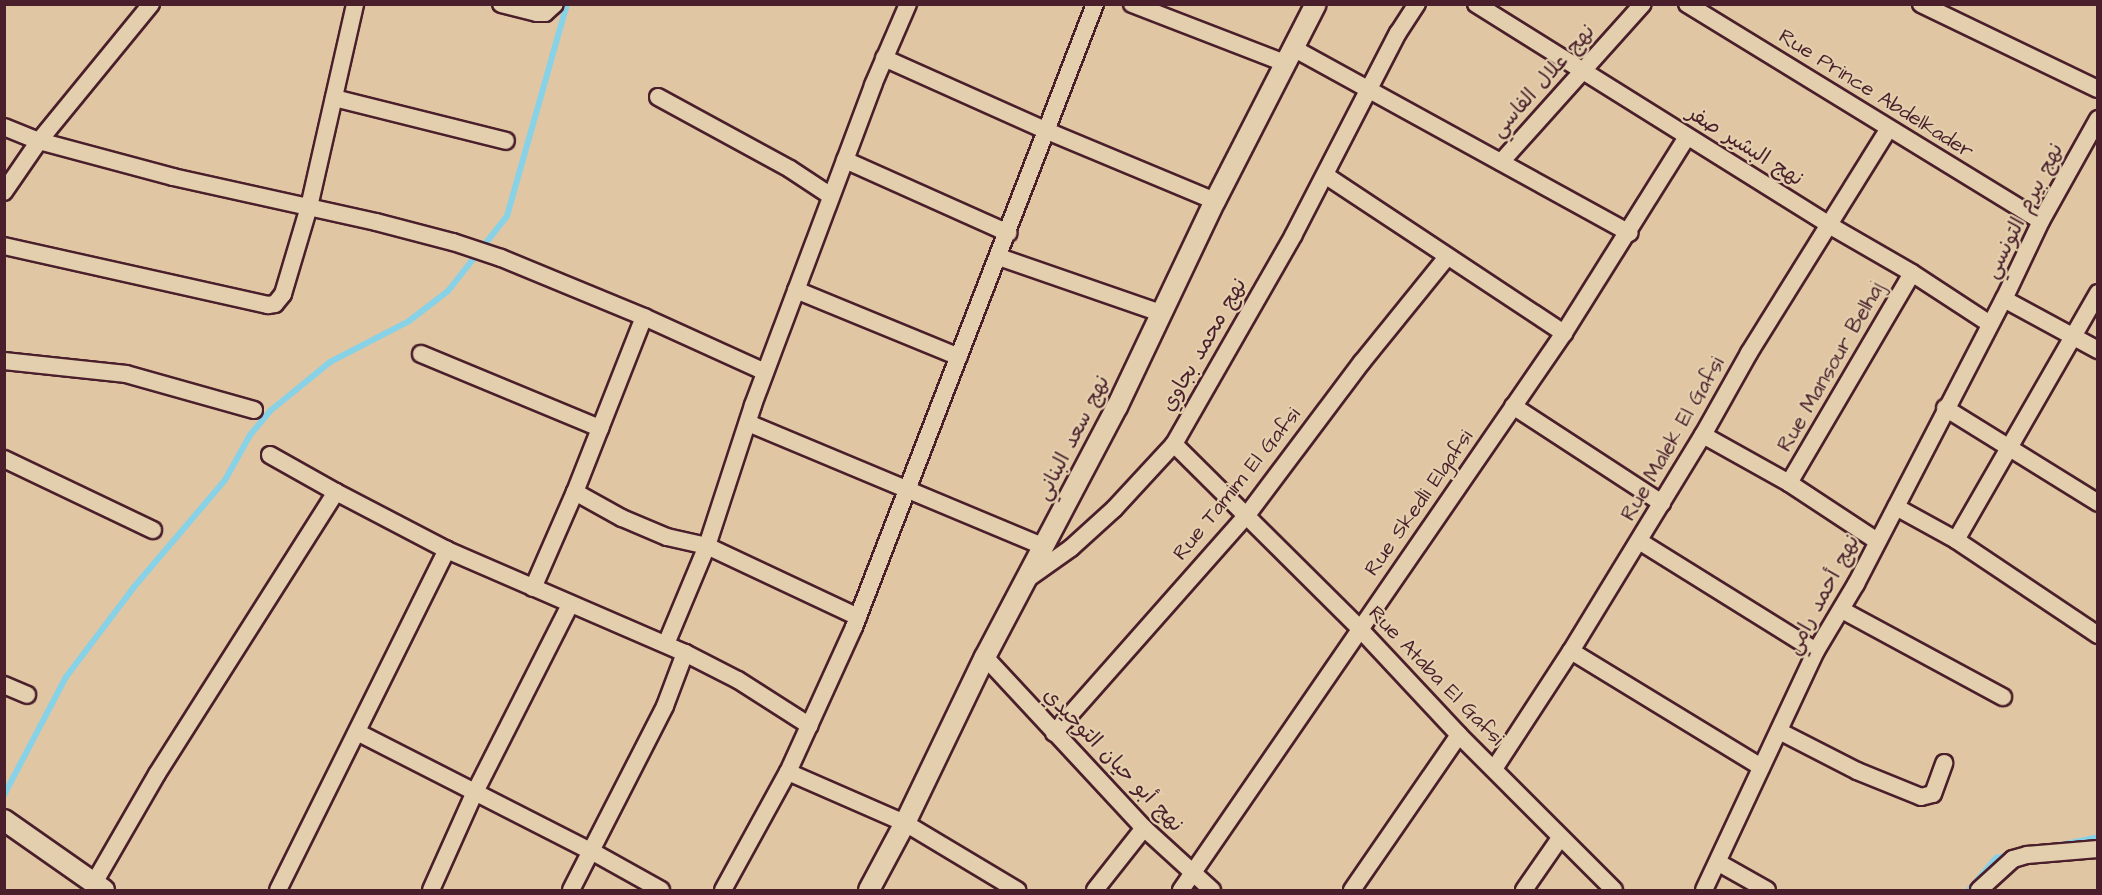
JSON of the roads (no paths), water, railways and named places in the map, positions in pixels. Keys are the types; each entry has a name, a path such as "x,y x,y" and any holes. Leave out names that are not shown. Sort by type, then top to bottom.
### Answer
{"street":[{"path":"4,192 39,141 151,4"},
{"path":"4,246 268,305 275,304 283,294 309,207 355,4"},
{"path":"501,4 537,13 545,13 555,4"},
{"path":"666,644 707,546 765,372 831,196 884,58 908,4"},
{"path":"723,891 788,772 858,617 1095,4"},
{"path":"1132,4 1289,56 1370,91 1629,232"},
{"name":"نهج سعد البناني","path":"869,891 905,823 985,657 1117,407 1215,201 1316,4"},
{"name":"نهج محمد بجاوي","path":"1026,580 1071,548 1114,509 1174,444 1325,175 1398,33 1417,4"},
{"name":"نهج البشير صفر","path":"1476,4 1584,69 1687,137 1829,225 1912,273 1990,324"},
{"name":"نهج علال الفاسي","path":"1501,162 1642,4"},
{"name":"Rue Prince Abdelkader","path":"1687,4 1706,9 1888,130 2041,221"},
{"path":"1921,4 2097,89"},
{"path":"884,58 1047,131 1215,201"},
{"path":"658,97 790,169 831,196"},
{"path":"334,98 506,141"},
{"name":"نهج بيرم التونسي","path":"1990,324 2041,221 2097,119"},
{"path":"4,127 39,141 173,177 453,242 501,258 644,317 765,372"},
{"name":"Rue Malek El Gafsi","path":"1494,769 1639,541 1749,353 1888,130"},
{"name":"Rue Skedli Elgafsi","path":"1181,891 1359,628 1564,333 1687,137"},
{"path":"845,160 1008,233"},
{"path":"1325,175 1564,333"},
{"path":"999,257 1161,313"},
{"name":"Rue Tamim El Gafsi","path":"1054,733 1247,515 1362,362 1447,257"},
{"name":"Rue Mansour Belhaj","path":"1788,483 1912,273"},
{"path":"796,290 959,357"},
{"path":"1956,540 2097,293"},
{"path":"2004,299 2097,350"},
{"path":"533,588 575,492 644,317"},
{"name":"نهج أحمد رامي","path":"1704,891 1816,651 1842,610 1990,324"},
{"path":"421,354 600,428"},
{"path":"4,361 126,374 254,410"},
{"path":"1514,406 1662,503"},
{"path":"1946,408 2097,503"},
{"path":"748,423 1044,547"},
{"path":"1703,435 1788,483 1877,541"},
{"name":"Rue Ataba El Gafsi","path":"1174,444 1359,628 1459,735 1614,891"},
{"path":"270,454 336,492 447,550 685,652 738,680 810,726"},
{"path":"4,459 153,530"},
{"path":"6,821 99,887 157,774 336,492"},
{"path":"575,492 622,518 667,537 707,546 858,617"},
{"path":"1896,507 1956,540 2097,635"},
{"path":"1639,541 1816,651"},
{"path":"279,891 447,550"},
{"path":"431,891 474,794 570,604"},
{"path":"1842,610 2003,697"},
{"path":"1571,651 1761,767"},
{"path":"571,891 665,706 685,652"},
{"name":"نهج أبو حيان التوحيدي","path":"985,657 1144,828 1212,891"},
{"path":"4,685 27,695"},
{"path":"1779,731 1857,771 1921,797 1933,794 1944,764"},
{"path":"357,732 474,794 591,851 661,891"},
{"path":"1352,891 1459,735"},
{"path":"788,772 905,823 1017,891"},
{"path":"1095,891 1144,828"},
{"path":"1524,891 1560,838"},
{"path":"1979,891 2013,859 2027,855 2097,849"},
{"path":"1719,863 1767,891"}],"waterway":[{"path":"4,795 66,677 134,587 225,480 250,435 270,411 330,362 409,321 448,291 507,216 567,4"},
{"path":"2061,845 2098,837"},
{"path":"1969,890 1996,858 2010,855"}]}
